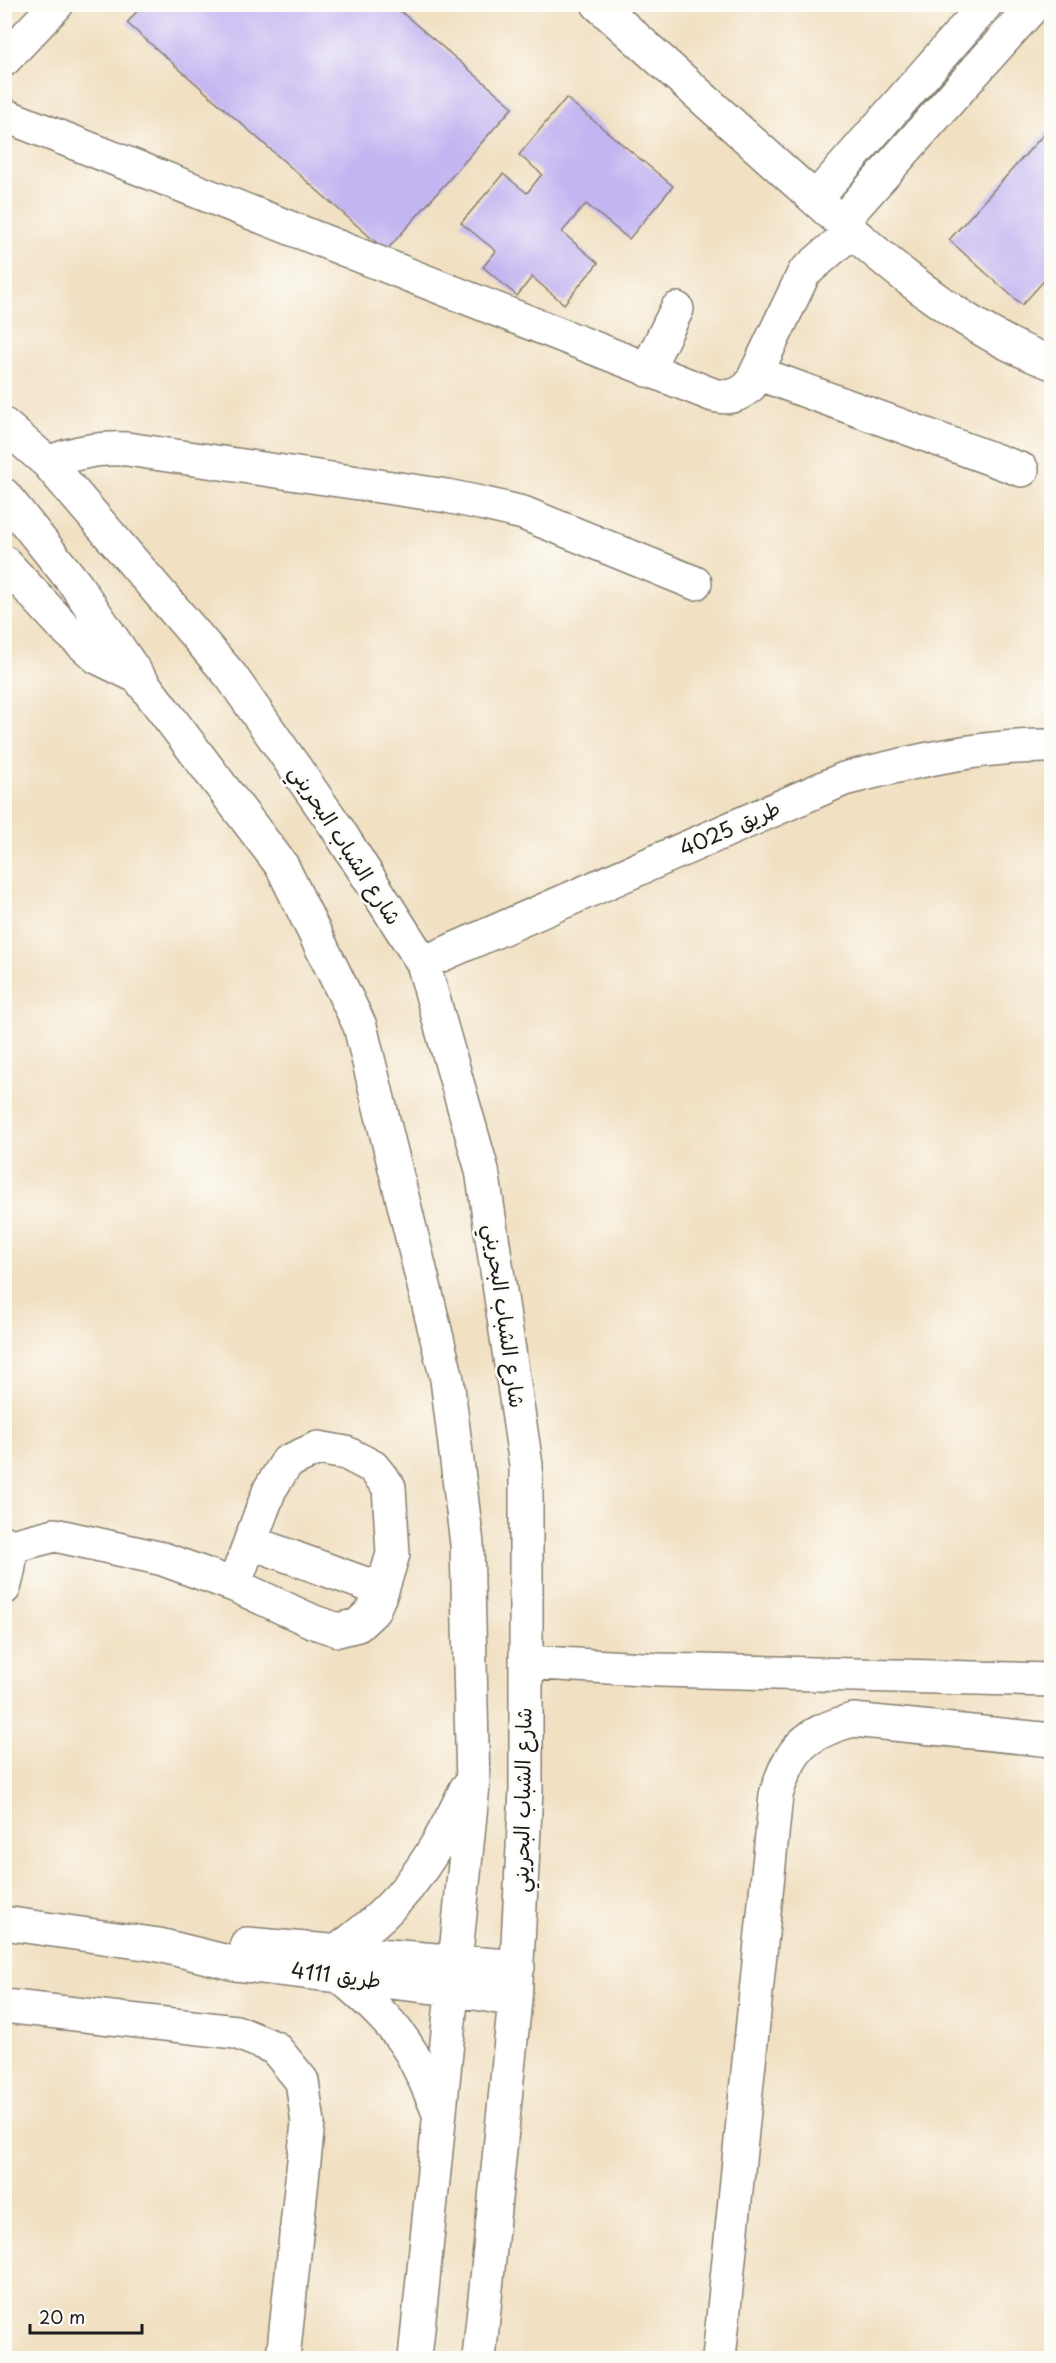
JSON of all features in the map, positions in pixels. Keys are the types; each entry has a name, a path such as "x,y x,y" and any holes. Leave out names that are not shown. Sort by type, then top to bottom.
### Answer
{"street":[{"path":"4,60 57,4"},
{"path":"598,4 846,227 943,303 989,334 1052,363"},
{"path":"4,115 647,370 726,398 740,394 750,386 804,273 846,227 955,95 1035,4"},
{"path":"815,199 928,71 974,9"},
{"path":"928,71 955,95"},
{"path":"647,370 677,309"},
{"path":"757,373 1022,470"},
{"name":"شارع الشباب البحريني","path":"4,425 48,463 231,676 334,825 423,963 482,1170 526,1465 526,1790 518,1967 479,2358"},
{"path":"48,463 75,453 100,448 127,449 447,496 523,513 695,583"},
{"path":"4,495 76,585 139,678 282,866 360,1026 447,1379 467,1544 473,1774 455,1975 415,2358"},
{"path":"4,562 65,628 97,657 139,678"},
{"name":"طريق 4025","path":"423,963 844,779 904,764 966,753 1052,746"},
{"path":"966,753 1052,768"},
{"path":"4,1588 10,1566 6,1544 55,1535 162,1559 234,1585 314,1622 338,1630 358,1625 373,1611 393,1554 390,1487 373,1467 346,1453 318,1448 287,1462 270,1489 234,1585"},
{"path":"250,1542 382,1590"},
{"path":"526,1662 659,1670 1052,1680"},
{"path":"719,2358 776,1795 785,1768 801,1745 824,1728 852,1720 1052,1740"},
{"path":"439,2112 411,2053 397,2032 339,1963 411,1883 441,1840 473,1774"},
{"name":"طريق 4111","path":"4,1923 159,1945 236,1964 339,1963 455,1975 518,1967"},
{"name":"طريق 4111","path":"455,1975 515,2000"},
{"path":"4,2006 236,2032 276,2048 302,2081 308,2123 283,2358"}],"building":[{"path":"143,4 392,4 513,107 386,251 127,23"},
{"path":"566,98 673,186 629,239 586,204 562,232 598,263 564,304 532,277 517,296 483,267 496,251 461,223 503,174 527,193 542,174 519,155"},
{"path":"1052,125 1052,272 1022,305 949,240"}]}
